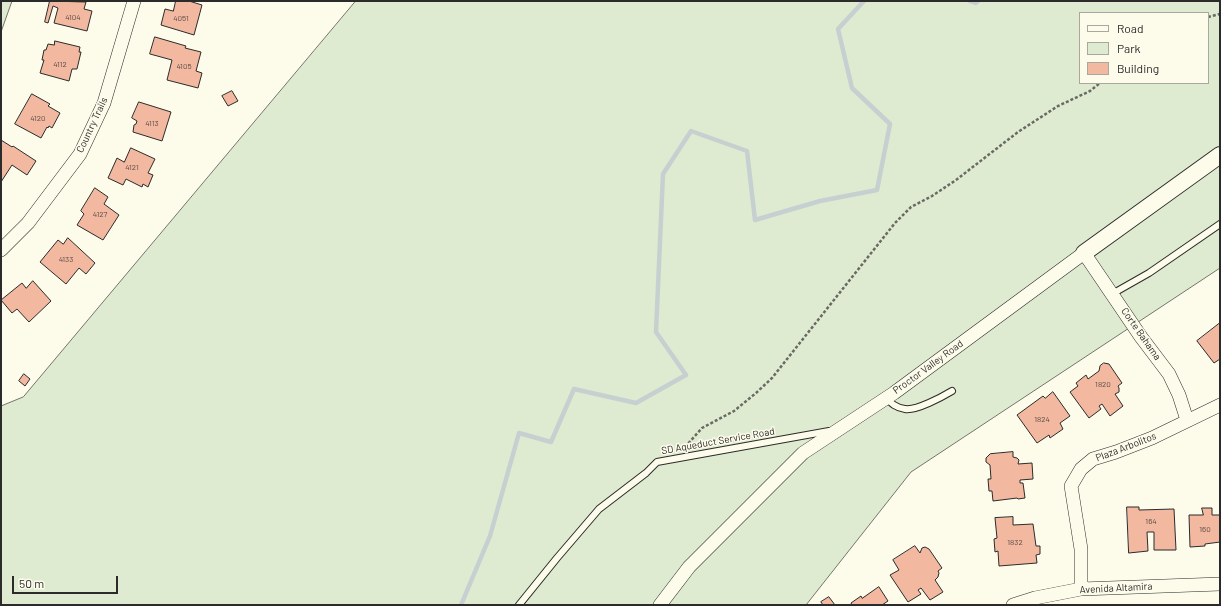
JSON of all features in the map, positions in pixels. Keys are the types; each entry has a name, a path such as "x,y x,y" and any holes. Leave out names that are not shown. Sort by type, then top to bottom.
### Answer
{"street":[{"name":"Country Trails","path":"1,250 28,222 80,154 104,103 134,1"},
{"name":"Proctor Valley Road","path":"660,605 689,567 803,452 886,398 1220,155"},
{"name":"Corte Bahama","path":"1084,253 1141,337 1169,374 1179,395 1187,420"},
{"name":"Plaza Arbolitos","path":"1081,589 1081,549 1071,486 1082,469 1093,459 1152,438 1220,405"},
{"name":"Avenida Altamira","path":"1013,605 1035,598 1081,589 1220,584"}],"lane":[{"path":"1112,294 1149,273 1220,224"},
{"path":"886,398 893,406 911,409 943,397 952,391"},
{"name":"SD Aqueduct Service Road","path":"519,605 557,558 600,509 646,473 657,462 837,430"}],"path":[{"path":"1209,17 1220,14 1220,11"},
{"path":"672,459 694,438 702,428 734,411 772,378 895,223 911,207 932,196 956,180 993,151 1058,106 1099,84"}],"green space":[{"path":"1,1 12,1 1,32"},
{"path":"356,1 1220,1 1220,268 911,472 806,605 1,605 1,406 23,397"}],"building":[{"path":"50,1 86,2 84,9 92,11 87,31 54,23 58,8 53,6 48,23 45,22"},
{"path":"176,1 189,1 202,5 194,35 161,25 165,9 173,11"},
{"path":"155,37 201,52 196,71 202,73 198,88 167,80 172,60 150,54"},
{"path":"55,41 80,47 79,52 81,52 77,69 72,69 69,81 40,73 44,60 42,60 44,50 46,50 48,44 54,45"},
{"path":"232,91 238,101 228,106 222,96"},
{"path":"32,94 50,104 48,106 60,113 52,128 49,126 48,128 47,127 41,138 15,124"},
{"path":"139,102 171,112 162,141 133,132 134,125 137,121 132,118"},
{"path":"1,140 36,161 27,175 12,165 1,182"},
{"path":"131,148 155,159 148,173 153,175 148,187 143,184 142,187 126,179 123,185 108,178 117,158 124,162"},
{"path":"95,188 108,197 104,204 119,215 103,240 77,225 84,214 81,211"},
{"path":"68,238 95,263 86,274 79,268 66,284 40,262 58,240 63,244"},
{"path":"33,281 51,301 29,322 17,309 12,313 1,300 22,283 26,288"},
{"path":"1220,323 1220,359 1214,363 1197,341"},
{"path":"1104,363 1109,364 1122,383 1118,386 1119,392 1115,394 1123,406 1110,416 1102,404 1099,406 1101,409 1089,418 1070,392 1078,386 1076,383 1086,375 1088,379 1099,371 1100,366"},
{"path":"24,374 30,379 25,386 19,381"},
{"path":"1053,392 1070,416 1060,423 1063,429 1050,438 1049,435 1037,443 1017,415 1043,396 1045,398"},
{"path":"1013,452 1013,457 1019,460 1018,464 1032,463 1033,479 1020,480 1020,483 1023,483 1025,498 993,501 992,491 989,491 988,479 991,479 990,465 986,462 986,458 990,454"},
{"path":"1127,507 1139,507 1139,510 1174,509 1176,550 1154,550 1154,532 1147,532 1148,551 1129,553"},
{"path":"1202,508 1212,508 1212,515 1220,515 1220,542 1205,544 1205,546 1190,547 1189,515 1203,515"},
{"path":"1013,517 1013,525 1033,524 1036,546 1040,546 1040,554 1036,555 1037,563 999,566 998,551 995,552 994,539 997,538 995,518"},
{"path":"915,546 920,553 922,548 925,547 929,549 942,568 938,571 938,577 935,580 943,592 930,600 921,588 918,590 921,594 908,602 890,575 899,570 893,560"},
{"path":"879,587 888,601 882,605 852,605 851,603 861,596 862,598"},
{"path":"829,597 835,605 823,605 821,602"}],"waterway":[{"path":"461,605 490,536 519,433 551,442 574,389 636,403 686,375 656,332 663,174 691,131 747,151 755,220 820,201 877,190 890,124 852,88 838,29 864,1"},
{"path":"970,1 976,3 978,1"}]}
